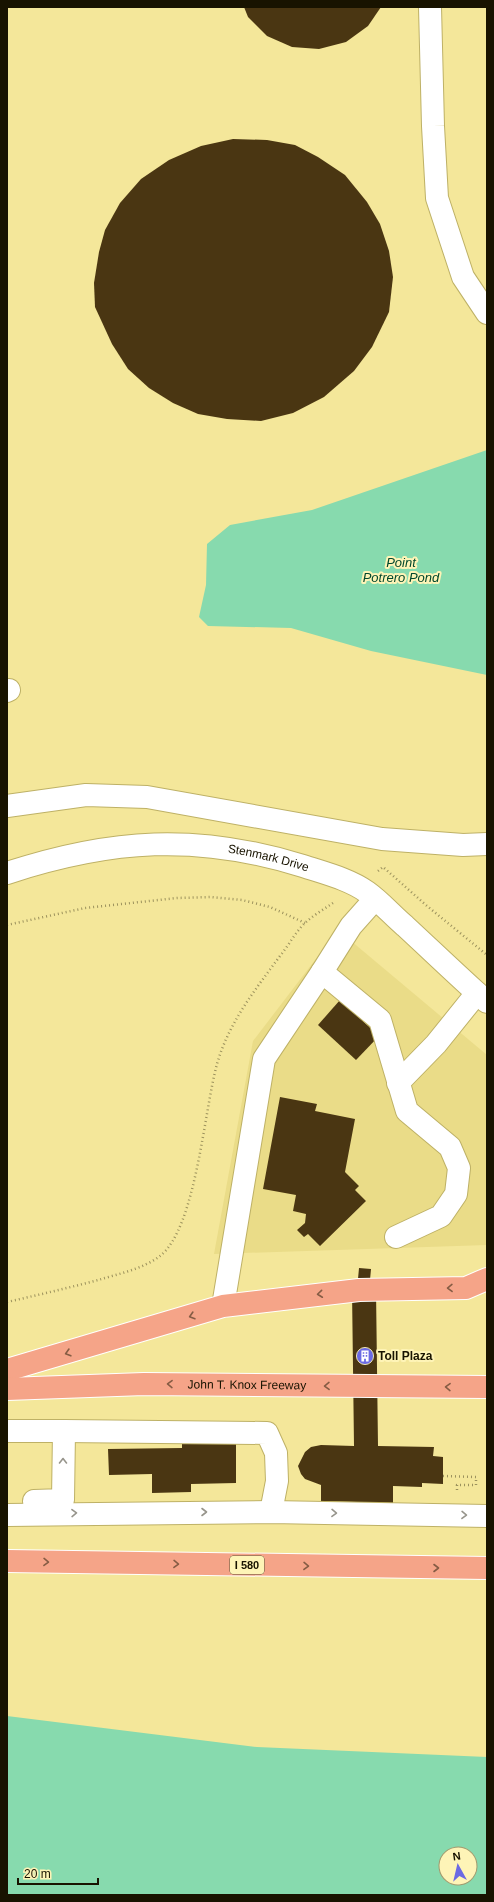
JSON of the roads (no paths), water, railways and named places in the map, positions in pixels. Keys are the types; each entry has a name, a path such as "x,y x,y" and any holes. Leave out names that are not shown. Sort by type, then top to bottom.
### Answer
{"highway":[{"path":"7,1370 223,1306 359,1290 466,1288 487,1279"},
{"name":"John T. Knox Freeway","path":"7,1389 144,1384 487,1387"},
{"name":"I 580","path":"7,1561 487,1568"}],"street":[{"path":"430,7 433,126 437,198 463,277 487,312"},
{"path":"7,806 86,795 147,797 382,839 463,845 487,844"},
{"name":"Stenmark Drive","path":"7,873 55,858 102,848 134,844 186,843 240,850 291,862 357,886 375,899 482,997"},
{"path":"223,1306 264,1059 352,926 375,899"},
{"path":"322,972 380,1020 407,1111 450,1147 459,1168 456,1194 441,1216 396,1237"},
{"path":"398,1083 482,997"},
{"path":"7,1431 267,1433 276,1453 277,1481 272,1512"},
{"path":"7,1502 63,1500 64,1431"},
{"path":"7,1515 272,1512 487,1516"}],"water":[{"name":"Point Potrero Pond","path":"487,450 487,675 371,651 291,628 208,626 199,617 206,585 207,544 230,525 312,510"},
{"path":"7,1716 257,1747 487,1757 487,1895 7,1895"}],"place":[{"name":"Toll Plaza","path":"365,1356"}]}
